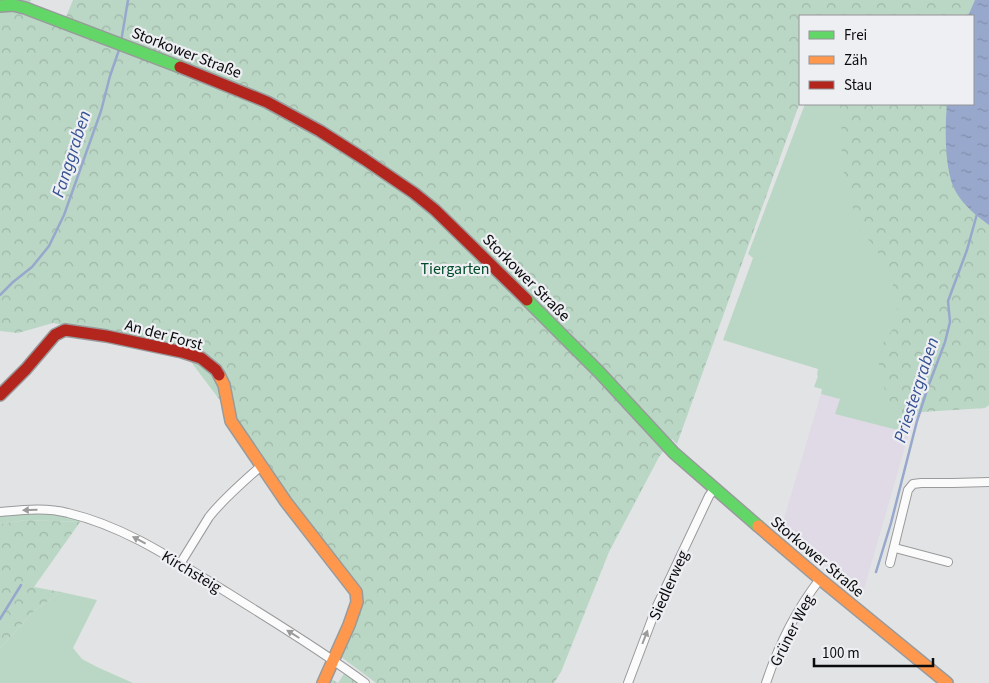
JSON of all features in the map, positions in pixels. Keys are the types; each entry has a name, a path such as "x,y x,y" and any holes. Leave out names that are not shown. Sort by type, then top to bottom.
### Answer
{"main road":[{"path":"0,6 17,3"},
{"name":"Storkower Straße","path":"17,3 267,102 320,131 414,193 442,217 600,373 670,450 820,579 947,683"},
{"name":"An der Forst","path":"0,395 26,369 55,335 65,330 182,352 201,358 216,370 224,385 231,421 286,502 356,592 357,602 349,625 323,683"}],"street":[{"path":"180,564 214,510 261,466"},
{"path":"890,563 908,490 913,484 921,482 989,482"},
{"name":"Siedlerweg","path":"628,683 657,606 714,489"},
{"name":"Kirchsteig","path":"0,512 39,510 68,513 123,532 180,564 334,660 365,683"},
{"path":"895,548 948,562"},
{"name":"Grüner Weg","path":"766,683 784,639 820,579"}],"shaded area":[{"path":"821,394 840,399 836,414 909,433 862,596 781,529"}],"green space":[{"name":"Tiergarten","path":"0,0 31,0 30,2 42,9 66,17 73,0 975,0 968,15 799,15 799,105 677,444 672,439 659,457 609,552 561,672 554,683 376,683 340,656 363,599 274,482 262,456 182,350 53,323 18,333 0,331"},
{"path":"844,0 989,0 989,341 897,415 910,422 909,433 835,414 840,399 821,394 822,389 814,387 818,376 818,369 723,340 753,258 748,254 805,105 974,105 974,15 838,15"},
{"path":"839,105 947,105 946,142 949,177 976,216 989,225 989,405 985,408 922,412 910,422 897,415 885,391 879,364 883,343 895,326 899,313 893,300 893,283 875,247 858,228 842,165"},
{"path":"27,513 57,514 82,519 80,522 25,520 0,524 0,516"},
{"path":"25,520 80,522 34,587 61,592 34,611 0,648 0,524"},
{"path":"61,592 97,600 73,648 82,659 133,683 0,683 0,648 34,611"},
{"path":"345,672 361,683 338,683"},
{"path":"331,679 338,683 329,683"}],"water":[{"path":"975,0 989,0 989,225 959,197 952,183 947,161 947,105 974,105 974,15 968,15"}],"waterway":[{"name":"Fanggraben","path":"121,42 128,0"},
{"name":"Fanggraben","path":"0,295 32,267 49,246 64,215 101,111 120,47"},
{"name":"Priestergraben","path":"876,572 891,523 917,421 945,342 950,322 948,301 967,250 977,214"},
{"path":"0,619 21,585"}],"traffic: fast":[{"path":"0,6 13,5 25,8 180,67"},
{"path":"527,300 600,373 674,453 758,526"}],"traffic: slow":[{"path":"219,375 224,385 231,421 286,502 356,592 357,602 349,625 323,683"},
{"path":"758,526 947,683"}],"traffic: jam":[{"path":"180,67 267,102 320,131 364,159 414,193 435,210 527,300"},
{"path":"0,395 26,369 55,335 65,330 106,336 182,352 201,358 216,370 219,375"}]}
